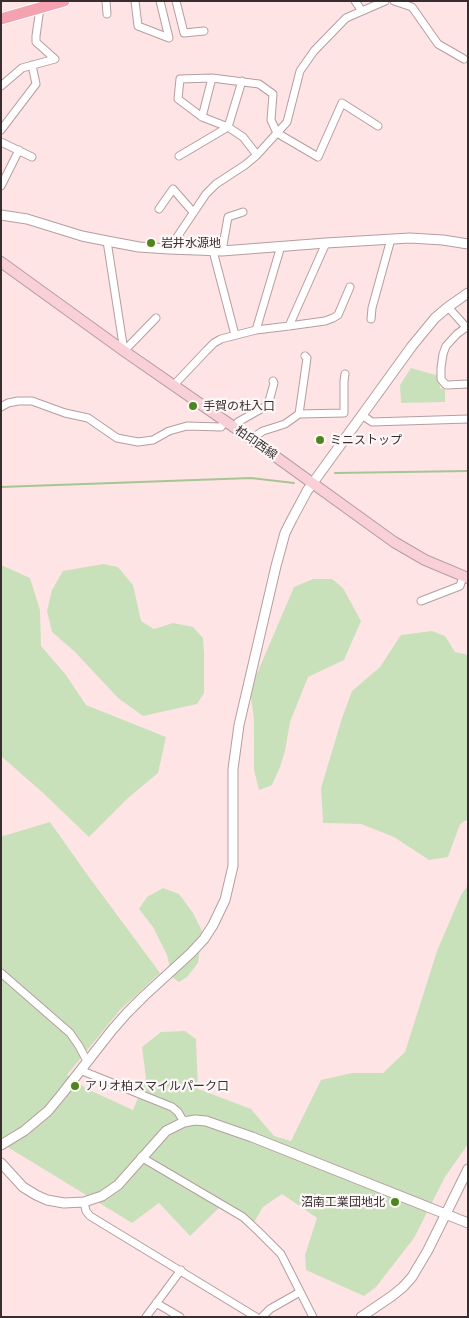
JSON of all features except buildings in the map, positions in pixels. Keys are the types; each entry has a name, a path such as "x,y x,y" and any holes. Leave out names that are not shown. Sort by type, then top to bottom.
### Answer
{"main road":[{"path":"1,19 64,1"},
{"name":"柏印西線","path":"1,262 124,352 254,441 394,542 425,560 465,577"}],"street":[{"path":"106,1 107,14"},
{"path":"135,1 138,26 169,38 160,1"},
{"path":"176,1 184,33 204,30"},
{"path":"355,1 362,11"},
{"path":"169,249 206,194 216,184 258,155 286,122 300,71 314,51 346,18 385,1"},
{"path":"394,1 412,7 438,44 464,59"},
{"path":"1,86 22,68 55,59 36,42 40,8"},
{"path":"1,130 36,84 32,65"},
{"path":"258,155 243,137 228,127 202,117 178,99 180,79 212,78 260,84 273,94 271,120 277,133 318,157 342,104 378,126"},
{"path":"202,117 212,78"},
{"path":"179,156 228,127 242,82"},
{"path":"1,142 32,157"},
{"path":"1,186 19,150"},
{"path":"159,209 173,189 193,212"},
{"path":"235,335 218,251 228,217 243,212"},
{"path":"1,214 27,219 82,236 140,247 169,249 218,251 391,239 427,239 468,244"},
{"path":"371,319 372,308 391,239"},
{"path":"107,241 124,352"},
{"path":"290,326 326,243"},
{"path":"256,330 281,246"},
{"path":"173,386 214,343 221,339 256,330 334,318 338,315 350,287"},
{"path":"1,1145 24,1131 48,1110 127,1013 178,966 204,939 213,926 225,900 233,866 233,769 239,725 280,547 304,496 392,372 423,331 448,307 468,293"},
{"path":"448,307 467,327 446,346 441,368 442,379 447,386 468,384"},
{"path":"124,352 156,318"},
{"path":"299,414 307,358 305,356"},
{"path":"254,441 257,435 263,431 285,424 299,414 344,413 345,374"},
{"path":"234,428 238,422 268,405 274,381"},
{"path":"1,407 18,401 32,401 88,418 117,438 138,442 153,440 168,432 187,426 221,427 225,421"},
{"path":"362,415 372,422 468,419"},
{"path":"421,601 460,586 465,577"},
{"path":"1,973 70,1033 87,1061"},
{"path":"80,1070 172,1107 178,1112 184,1122"},
{"path":"1,1164 23,1187 36,1195 47,1200 64,1203 84,1202 102,1196 118,1185 166,1131 184,1122 206,1121 468,1223"},
{"path":"141,1157 243,1218 258,1230 280,1254 313,1317"},
{"path":"361,1317 392,1296 412,1277 428,1250 468,1169"},
{"path":"84,1202 86,1211 90,1216 256,1317"},
{"path":"146,1317 181,1270"},
{"path":"262,1317 270,1309 300,1292"},
{"path":"156,1303 180,1317"}],"green space":[{"path":"411,368 439,376 440,388 445,389 445,402 401,403 400,385"},
{"path":"103,564 118,567 133,585 141,621 154,629 173,623 193,627 203,638 204,693 197,704 143,716 118,698 75,652 52,632 47,611 52,590 63,571"},
{"path":"1,565 30,578 40,610 41,646 66,675 86,705 166,737 158,773 128,798 89,837 1,756"},
{"path":"313,579 332,579 343,588 361,621 344,660 308,677 290,722 280,767 272,785 259,790 254,770 254,720 250,690 294,587"},
{"path":"432,631 445,636 455,652 468,655 468,819 460,824 448,857 429,860 394,837 361,824 323,823 321,788 352,691 380,667 401,635"},
{"path":"50,822 160,973 120,1010 67,1075 87,1089 133,1110 146,1078 142,1047 161,1032 185,1031 196,1039 198,1089 251,1109 274,1136 291,1141 321,1080 352,1073 383,1073 405,1052 437,951 461,895 468,885 468,1144 445,1177 414,1238 376,1287 364,1296 306,1270 305,1255 317,1218 282,1194 263,1207 250,1229 222,1205 190,1236 159,1203 132,1223 1,1143 1,835"},
{"path":"163,888 179,894 193,913 202,931 198,963 187,977 179,982 172,977 167,955 153,927 139,909 147,897"}],"waterway":[{"path":"335,473 468,471"},
{"path":"1,487 251,478 294,483"}],"place":[{"name":"岩井水源地","path":"151,243"},
{"name":"手賀の杜入口","path":"193,406"},
{"name":"ミニストップ","path":"320,440"},
{"name":"アリオ柏スマイルパーク口","path":"75,1086"},
{"name":"沼南工業団地北","path":"395,1202"}]}
